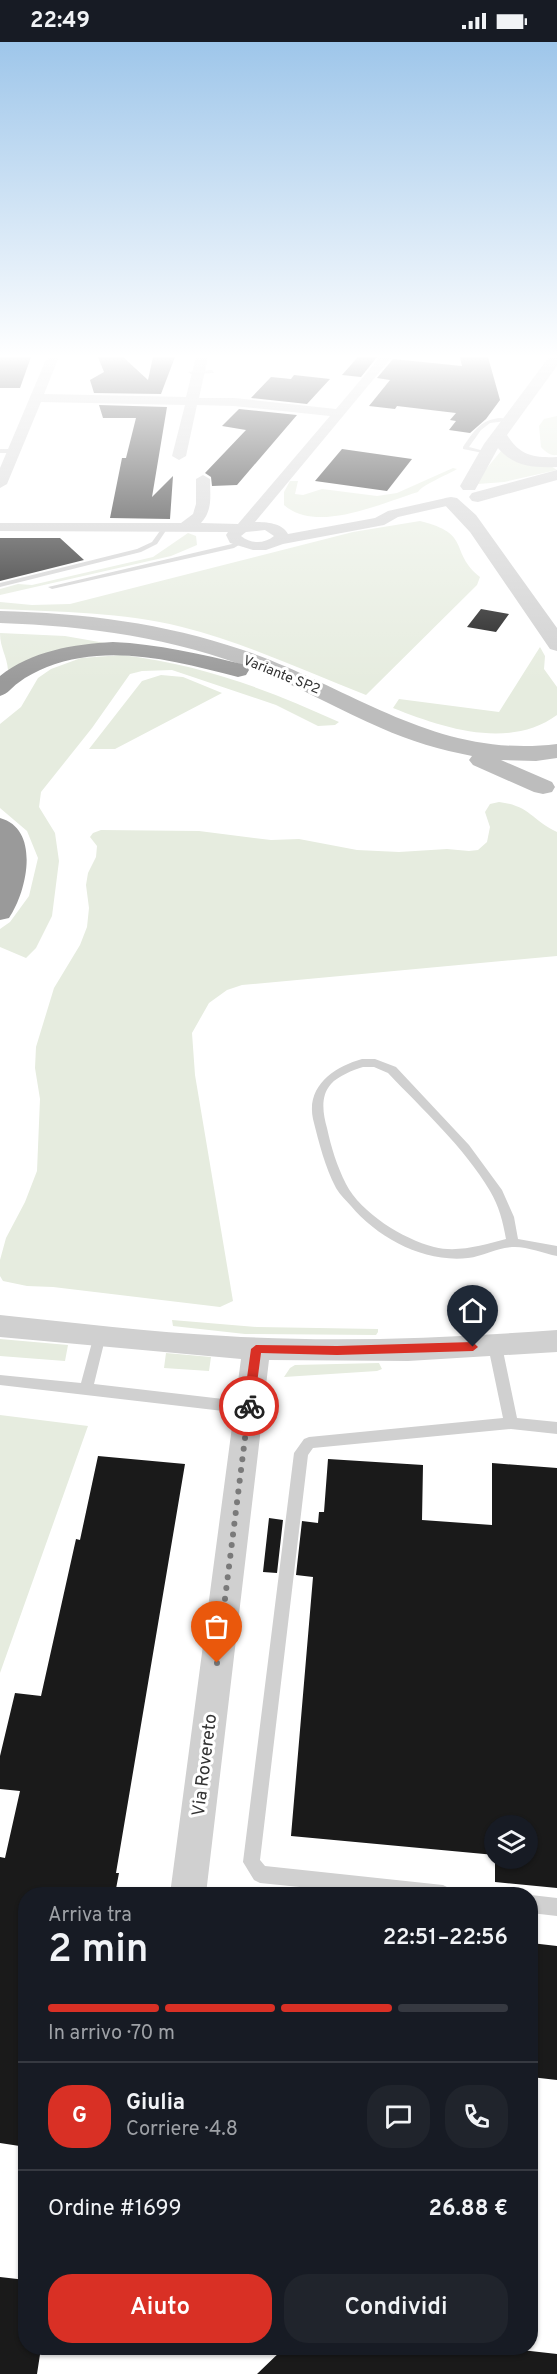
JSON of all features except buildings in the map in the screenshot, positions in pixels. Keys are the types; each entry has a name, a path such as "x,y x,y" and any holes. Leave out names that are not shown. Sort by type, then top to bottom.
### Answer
{"highway":[{"path":"2,687 30,666 44,660 99,648 129,648 169,653 238,670"},
{"path":"0,659 2,687"},
{"path":"0,826 12,844 14,867 10,892 0,912"}],"main road":[{"name":"Variante SP2","path":"0,616 135,628 204,645 265,667 343,700 388,723 453,744 513,754 537,755 555,744"},
{"name":"Variante SP2","path":"0,627 112,635 183,651 238,670 396,736 496,765 550,796"},
{"path":"550,796 541,779 544,765 555,744"}],"street":[{"path":"0,484 4,466"},
{"path":"238,537 298,466"},
{"path":"379,522 393,514 457,492 476,466"},
{"path":"180,529 238,537 251,546 265,546 275,532 345,520 457,492 518,484 557,475"},
{"path":"180,529 195,524 204,511 203,479"},
{"path":"457,492 474,525 511,581 554,638 544,642 519,602 511,581"},
{"path":"0,527 180,529 220,524 268,503"},
{"path":"268,503 275,532"},
{"path":"275,532 435,514 456,516 474,525"},
{"path":"303,520 345,520"},
{"path":"0,1326 256,1349 337,1350 495,1346 557,1341"},
{"name":"Via Rovereto","path":"189,1887 256,1349"}],"lane":[{"path":"0,585 139,551 154,543 164,529"},
{"path":"52,587 234,546 238,537"},
{"path":"513,1242 508,1217 495,1190 465,1148 392,1070 375,1063 362,1063 327,1081 319,1095 317,1111 326,1149 342,1188 367,1217 402,1241 436,1252 467,1253 513,1242 557,1251"},
{"path":"86,1389 100,1335"},
{"path":"495,1346 511,1423"},
{"path":"0,1380 249,1408"},
{"path":"379,1887 260,1874 251,1862 301,1453 309,1443 511,1423 557,1428"},
{"path":"538,1905 557,1907"}],"shaded area":[{"path":"489,466 550,466 557,470 504,482 478,484 477,480"},
{"path":"453,468 457,469 429,483 418,492 350,514 314,517 298,513 284,505 284,492 290,481 298,481 295,494 303,495 322,489 377,496 397,493"},
{"path":"420,521 436,526 454,538 470,568 480,577 477,585 366,695 252,649 182,627 137,618 0,609 0,602 32,605 70,604 353,532"},
{"path":"188,533 196,536 197,545 171,556 0,595 0,589 18,584 32,585 153,557"},
{"path":"0,633 65,636 105,643 8,670"},
{"path":"540,647 545,656 544,669 557,687 557,715 538,726 518,731 476,732 433,722 393,708 399,699 499,712"},
{"path":"122,655 180,665 234,680 339,722 335,725 318,726 276,705 172,670 142,671 130,674 92,728 41,792 39,807 55,833 59,861 52,916 36,948 26,958 0,947 0,929 10,922 29,896 38,858 27,831 0,808 0,724 21,707 38,678 51,669 81,658"},
{"path":"161,675 183,677 222,693 115,749 89,749 142,681"},
{"path":"499,802 525,810 557,832 557,956 242,985 227,990 209,1003 192,1033 195,1075 233,1301 220,1307 53,1287 27,1286 3,1281 0,1276 0,1260 6,1238 25,1202 37,1171 40,1099 35,1068 36,1047 54,988 80,945 87,927 89,908 86,885 88,873 96,857 97,846 90,837 93,833 101,830 199,831 271,840 299,839 357,850 399,852 447,849 469,851 478,850 487,842 490,827 485,812 490,804"},
{"path":"172,1320 257,1327 378,1329 378,1332 376,1335 245,1334 173,1326"},
{"path":"0,1339 68,1345 65,1361 0,1356"},
{"path":"166,1353 211,1357 209,1371 164,1368"},
{"path":"379,1363 382,1369 377,1371 284,1377 295,1365"},
{"path":"0,1415 88,1426 0,1673"}],"way so far":[{"path":"217,1663 249,1406"}],"route":[{"path":"249,1406 256,1349 473,1347"}]}
